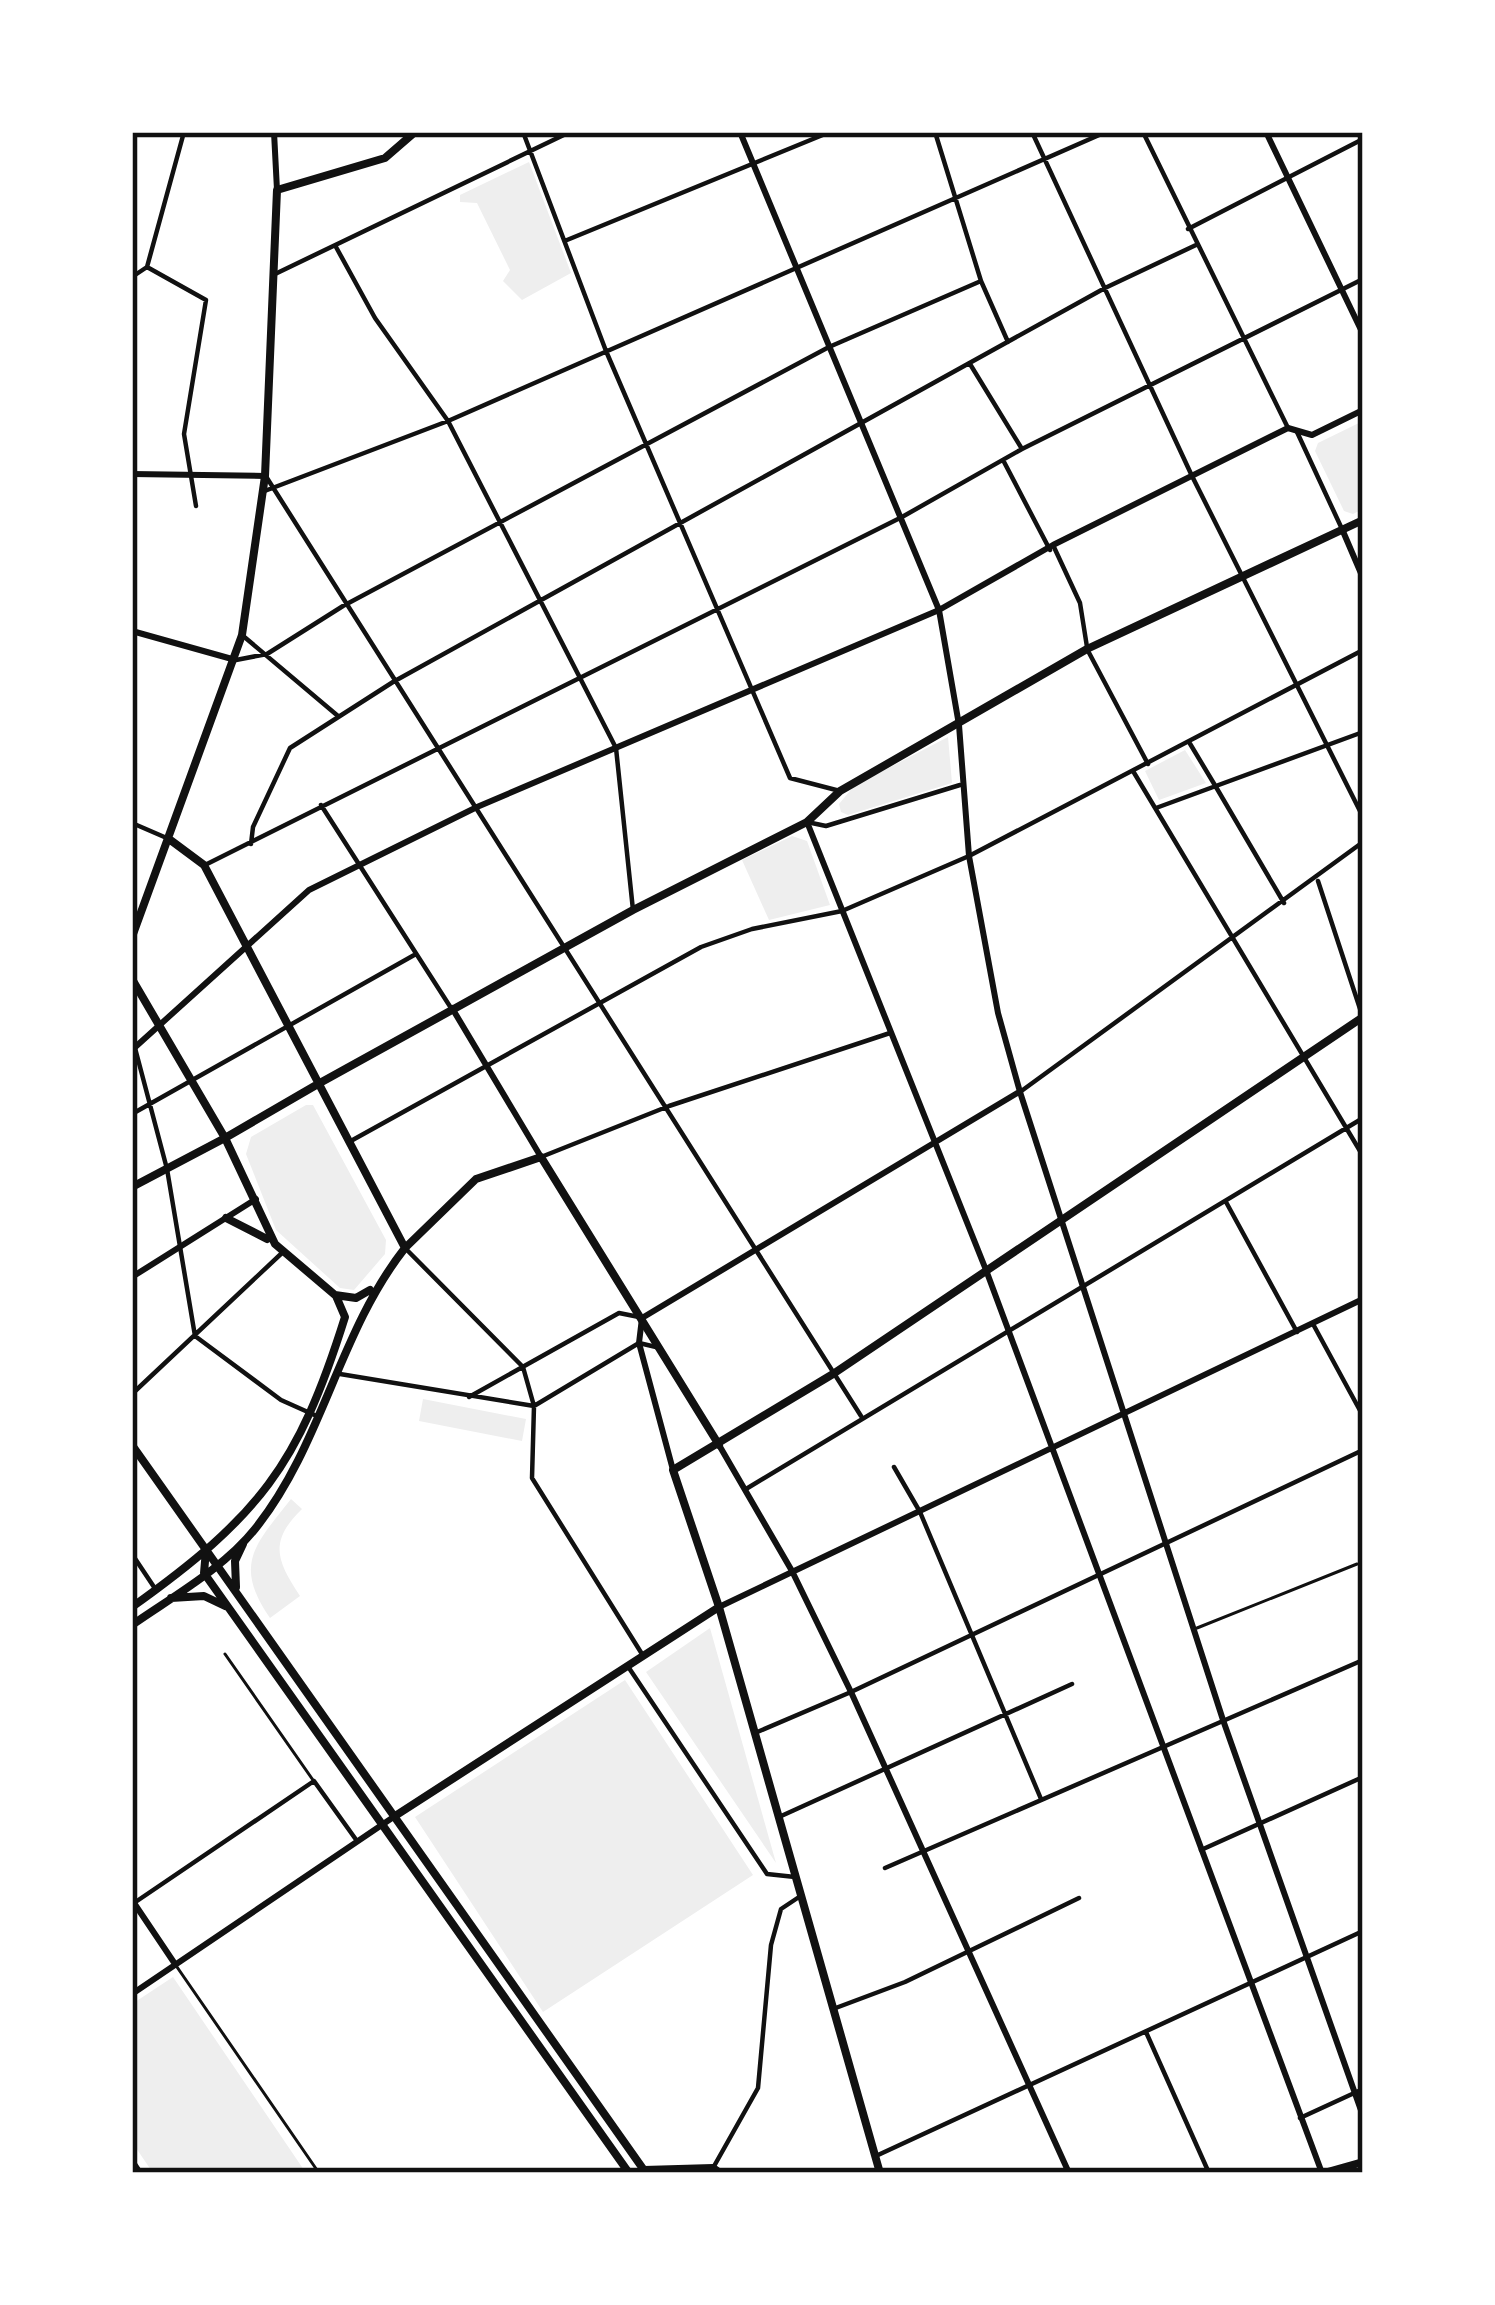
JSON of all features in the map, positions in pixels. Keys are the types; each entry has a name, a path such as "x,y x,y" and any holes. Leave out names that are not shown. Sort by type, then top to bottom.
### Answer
{"main road":[{"path":"132,937 137,910 169,839 242,635 268,491 277,190 385,158 415,132"},
{"path":"132,1187 633,910 807,822 840,790 1087,649 1363,520"},
{"path":"169,839 204,866 405,1248"},
{"path":"132,979 225,1138 279,1248"},
{"path":"132,994 146,1000"},
{"path":"880,2173 718,1607 673,1470 833,1374 1363,1017"},
{"path":"132,1625 244,1541 287,1481 353,1328 374,1288 405,1248 476,1178 541,1156 719,1444"},
{"path":"226,1218 279,1248 335,1295 345,1317 333,1372"},
{"path":"335,1295 356,1298 374,1288"},
{"path":"132,1607 251,1513 315,1415"},
{"path":"132,1445 645,2171 716,2170"},
{"path":"241,1599 234,1580 244,1541"},
{"path":"206,1550 204,1573 629,2173"},
{"path":"170,1598 210,1597 235,1614"},
{"path":"395,1816 718,1607"},
{"path":"1329,2172 1362,2163"}],"street":[{"path":"132,277 147,268 184,132"},
{"path":"274,132 277,190"},
{"path":"524,132 606,351 790,778 840,790"},
{"path":"273,275 570,132"},
{"path":"740,132 939,610 958,725 969,856 998,1013 1223,1720 1306,1958 1359,2091 1363,2116"},
{"path":"567,240 830,132"},
{"path":"934,132 981,281 1008,342"},
{"path":"1032,132 1148,385 1363,818"},
{"path":"861,1416 567,946 268,491 448,421 1106,132"},
{"path":"1143,132 1363,578"},
{"path":"1266,132 1363,334"},
{"path":"1188,229 1363,139"},
{"path":"250,844 253,827 290,748 338,716 1105,288 1196,245"},
{"path":"336,247 375,318 448,421 616,748 633,910"},
{"path":"147,268 206,300 184,434 196,506"},
{"path":"204,866 902,517 1022,449 1363,279"},
{"path":"132,631 236,660 266,654 343,606 648,448 830,347 981,281"},
{"path":"970,364 1022,449"},
{"path":"315,1415 280,1400 195,1336 185,1301 167,1169 133,1048 309,890 357,865 477,807 939,610 1192,476 1293,430 1315,434 1363,410"},
{"path":"1003,460 1081,605 1087,649 1148,764"},
{"path":"132,474 266,476"},
{"path":"242,635 338,716"},
{"path":"350,1142 701,947 752,929 842,911 969,856 1363,650"},
{"path":"1156,808 1363,732"},
{"path":"1189,742 1284,903"},
{"path":"1133,771 1363,1156"},
{"path":"807,822 826,826 960,785"},
{"path":"321,806 541,1156 669,1106 890,1033"},
{"path":"807,822 1009,1330 1300,2118 1329,2172"},
{"path":"132,824 169,839"},
{"path":"470,1397 619,1313 642,1318 1020,1091 1363,842"},
{"path":"1317,878 1363,1017"},
{"path":"132,1114 416,954"},
{"path":"746,1489 1363,1118"},
{"path":"132,1277 256,1199"},
{"path":"1226,1202 1298,1332"},
{"path":"132,1394 279,1248"},
{"path":"405,1248 523,1367 534,1406 532,1478 642,1654"},
{"path":"718,1607 1363,1299"},
{"path":"642,1318 639,1343 673,1470"},
{"path":"1313,1324 1363,1416"},
{"path":"333,1372 534,1406 639,1343 662,1349"},
{"path":"719,1444 792,1571 851,1692 1069,2173"},
{"path":"754,1733 851,1692 1363,1450"},
{"path":"893,1467 920,1512 1041,1798"},
{"path":"132,1554 156,1590"},
{"path":"885,1868 1363,1660"},
{"path":"625,1664 766,1874 796,1877"},
{"path":"778,1817 1072,1684"},
{"path":"1201,1850 1363,1778"},
{"path":"175,1964 133,1901 314,1781 357,1841"},
{"path":"132,1994 395,1816"},
{"path":"716,2170 758,2088 771,1945 781,1909 801,1896"},
{"path":"833,2009 1079,1898"},
{"path":"875,2156 1363,1931"},
{"path":"1146,2032 1209,2173"},
{"path":"1300,2118 1359,2091"},
{"path":"132,2161 140,2173"}],"lane":[{"path":"1194,1630 1357,1564"},
{"path":"225,1654 314,1781"},
{"path":"175,1964 319,2173"}],"shaded area":[{"path":"529,162 571,273 522,300 503,281 510,270 477,203 460,202 460,195"},
{"path":"1363,421 1363,509 1353,514 1344,511 1315,451 1318,443"},
{"path":"948,737 952,783 848,815 841,812 839,804 854,786"},
{"path":"1185,750 1206,783 1159,800 1145,771"},
{"path":"792,836 807,841 830,905 769,920 742,860"},
{"path":"313,1105 386,1240 385,1254 354,1290 340,1288 276,1230 246,1154 251,1137"},
{"path":"423,1399 526,1419 522,1441 419,1421"},
{"path":"291,1499 302,1509 284,1532 280,1552 300,1596 270,1618 253,1583 253,1556"},
{"path":"710,1628 776,1863 646,1672"},
{"path":"625,1680 753,1875 543,2012 415,1817"},
{"path":"173,1977 306,2173 153,2173 132,2142 132,2004"}]}
